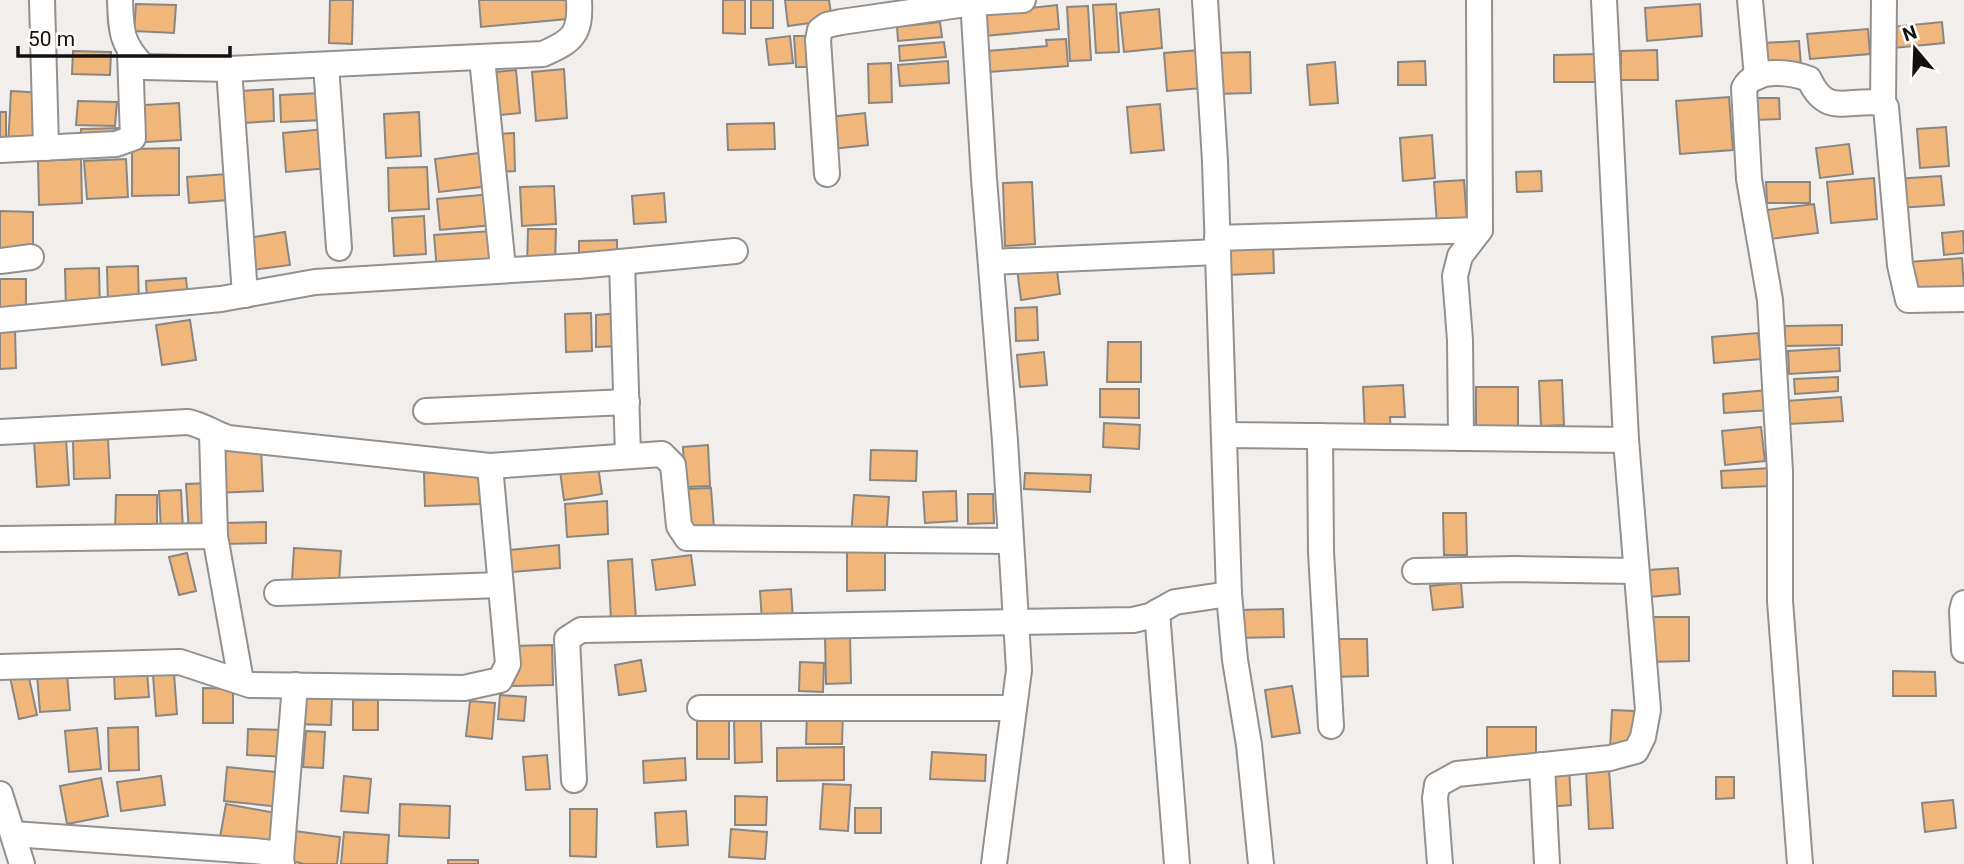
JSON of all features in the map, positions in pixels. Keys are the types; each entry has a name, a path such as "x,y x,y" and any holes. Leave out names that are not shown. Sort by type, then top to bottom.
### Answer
{"street":[{"path":"41,0 46,148"},
{"path":"120,0 122,35 130,53 144,67 229,69 543,54 565,45 577,32 579,0"},
{"path":"827,174 818,40 820,30 827,25 841,22 973,1 1023,0"},
{"path":"1205,0 1229,594 1261,864"},
{"path":"1461,438 1460,340 1455,276 1460,256 1480,230 1479,0"},
{"path":"1440,864 1435,798 1437,785 1457,775 1610,758 1636,751 1643,737 1648,710 1626,440 1604,0"},
{"path":"1750,0 1757,77"},
{"path":"1884,0 1883,103 1886,107 1900,265 1908,300 1964,299"},
{"path":"973,1 1018,670 994,864"},
{"path":"0,150 116,144 133,138 130,53"},
{"path":"482,58 502,258"},
{"path":"326,65 339,248"},
{"path":"229,69 245,295"},
{"path":"1800,864 1780,601 1780,471 1770,300 1749,179 1744,88 1748,81 1757,77 1785,72 1809,79 1819,97 1829,103 1866,100 1883,103"},
{"path":"990,262 1217,245 1480,230"},
{"path":"0,320 245,295 314,282 622,262 735,251"},
{"path":"0,261 31,257"},
{"path":"622,262 628,455"},
{"path":"426,411 627,402"},
{"path":"0,432 188,422 202,425 212,433 228,438 490,466 662,454 673,464 679,526 687,538 1011,541"},
{"path":"212,433 215,536 241,681"},
{"path":"1224,435 1626,440"},
{"path":"1320,436 1321,552 1331,726"},
{"path":"0,667 180,662 250,685 464,688 500,680 508,664 490,466"},
{"path":"0,539 215,536"},
{"path":"1415,571 1636,571"},
{"path":"277,593 500,585"},
{"path":"574,780 567,639 581,630 1133,620 1157,612 1175,602 1229,594"},
{"path":"1964,603 1964,650"},
{"path":"1157,612 1177,864"},
{"path":"282,862 296,685"},
{"path":"700,708 1014,708"},
{"path":"1542,765 1547,864"},
{"path":"0,794 22,864"},
{"path":"13,834 254,851 272,853 282,862"}],"building":[{"path":"330,0 353,0 352,44 329,43"},
{"path":"479,0 566,0 567,19 481,27"},
{"path":"723,0 745,0 745,34 723,33"},
{"path":"751,0 773,0 773,28 751,28"},
{"path":"785,0 829,0 832,20 788,26"},
{"path":"136,4 176,5 174,33 134,31"},
{"path":"1116,4 1119,52 1096,53 1093,5"},
{"path":"1700,4 1702,36 1647,41 1645,8"},
{"path":"1057,5 1059,29 985,36 983,13"},
{"path":"1088,6 1091,60 1070,61 1067,7"},
{"path":"1159,9 1162,48 1124,52 1120,13"},
{"path":"940,22 942,37 898,41 897,27"},
{"path":"1942,22 1944,43 1894,48 1892,27"},
{"path":"1868,29 1870,54 1810,59 1807,34"},
{"path":"790,36 793,63 769,65 766,39"},
{"path":"794,36 807,36 809,67 796,67"},
{"path":"1066,39 1068,66 989,72 987,51 1047,46 1046,40"},
{"path":"1799,41 1801,66 1765,68 1763,43"},
{"path":"944,42 946,57 900,61 899,46"},
{"path":"1199,50 1202,88 1167,91 1164,53"},
{"path":"1657,50 1658,80 1621,80 1621,51"},
{"path":"73,51 111,52 110,75 72,74"},
{"path":"1250,52 1251,93 1215,94 1214,53"},
{"path":"1601,54 1601,82 1554,82 1554,55"},
{"path":"948,61 949,83 900,86 898,65"},
{"path":"1425,61 1426,85 1398,85 1398,62"},
{"path":"1335,62 1338,103 1310,105 1307,65"},
{"path":"891,63 892,102 869,103 868,64"},
{"path":"564,69 567,118 536,121 532,72"},
{"path":"516,70 520,113 491,116 486,73"},
{"path":"273,89 274,121 243,123 242,91"},
{"path":"11,91 45,93 43,147 8,146"},
{"path":"321,93 323,120 281,122 280,95"},
{"path":"1729,97 1733,150 1680,154 1676,101"},
{"path":"1754,98 1779,98 1780,119 1755,120"},
{"path":"78,101 117,102 115,126 76,125"},
{"path":"179,103 181,140 129,143 127,106"},
{"path":"1160,104 1164,150 1131,153 1127,107"},
{"path":"0,112 6,112 6,141 0,140"},
{"path":"419,112 421,156 386,158 384,114"},
{"path":"865,113 868,145 833,149 829,117"},
{"path":"774,123 775,149 728,150 727,124"},
{"path":"1946,127 1949,166 1920,168 1917,129"},
{"path":"121,128 121,152 81,152 81,129"},
{"path":"325,129 328,168 286,172 283,133"},
{"path":"514,133 515,171 498,172 496,134"},
{"path":"1432,135 1435,178 1403,181 1400,138"},
{"path":"1849,144 1853,174 1820,178 1816,148"},
{"path":"179,148 179,195 132,196 132,149"},
{"path":"486,152 490,186 439,192 435,159"},
{"path":"81,159 82,203 39,205 38,161"},
{"path":"126,159 128,197 87,199 84,161"},
{"path":"427,167 429,209 389,211 388,168"},
{"path":"1541,171 1542,191 1517,192 1516,172"},
{"path":"227,174 229,200 189,203 187,177"},
{"path":"1941,176 1944,205 1897,208 1894,179"},
{"path":"1874,178 1877,219 1831,223 1827,182"},
{"path":"1464,180 1467,222 1437,225 1434,182"},
{"path":"1032,182 1035,244 1005,246 1003,183"},
{"path":"1766,182 1810,182 1810,203 1767,203"},
{"path":"554,186 556,224 522,226 520,187"},
{"path":"664,193 666,222 634,224 632,196"},
{"path":"491,194 493,225 440,230 437,199"},
{"path":"1814,204 1818,233 1771,239 1767,210"},
{"path":"0,211 33,212 33,255 0,255"},
{"path":"424,216 426,254 394,256 392,218"},
{"path":"528,229 556,229 555,265 527,265"},
{"path":"492,231 495,266 437,271 434,235"},
{"path":"1963,231 1964,253 1944,255 1942,233"},
{"path":"285,232 290,265 252,270 247,238"},
{"path":"617,240 617,261 579,262 579,241"},
{"path":"1273,243 1274,273 1228,275 1227,244"},
{"path":"1962,258 1964,288 1912,292 1909,262"},
{"path":"1056,263 1060,294 1021,300 1017,269"},
{"path":"138,266 139,305 108,306 107,267"},
{"path":"99,268 100,310 66,311 65,269"},
{"path":"186,278 188,298 147,301 146,281"},
{"path":"0,279 26,279 26,313 0,313"},
{"path":"1037,307 1038,340 1016,341 1015,308"},
{"path":"591,313 592,351 566,352 565,314"},
{"path":"620,313 621,346 596,347 596,315"},
{"path":"190,320 196,360 162,365 156,325"},
{"path":"1842,325 1842,345 1785,346 1785,326"},
{"path":"15,329 16,368 0,369 0,330"},
{"path":"1758,333 1761,359 1714,363 1712,337"},
{"path":"1108,342 1141,342 1141,382 1107,382"},
{"path":"1839,348 1840,371 1789,374 1788,351"},
{"path":"1044,352 1047,385 1020,387 1017,355"},
{"path":"1838,377 1838,391 1795,394 1794,379"},
{"path":"1562,380 1564,425 1541,426 1539,381"},
{"path":"1403,385 1405,417 1390,417 1391,433 1365,434 1363,387"},
{"path":"1476,387 1518,387 1518,426 1476,426"},
{"path":"1100,389 1139,389 1139,418 1100,417"},
{"path":"1768,390 1770,410 1724,413 1723,394"},
{"path":"1841,397 1843,421 1789,424 1787,401"},
{"path":"1104,423 1140,425 1139,449 1103,447"},
{"path":"1761,427 1765,461 1725,465 1722,431"},
{"path":"66,439 69,485 37,487 34,441"},
{"path":"108,439 110,478 74,479 73,441"},
{"path":"708,445 710,486 685,487 683,447"},
{"path":"261,448 263,491 215,493 214,450"},
{"path":"871,450 917,451 916,481 870,480"},
{"path":"598,466 602,494 564,500 560,471"},
{"path":"1770,468 1771,486 1722,488 1721,471"},
{"path":"479,471 480,504 425,506 424,473"},
{"path":"1025,473 1091,475 1090,492 1024,489"},
{"path":"210,483 211,533 189,533 186,484"},
{"path":"711,488 714,528 688,529 685,489"},
{"path":"181,490 183,530 161,531 159,491"},
{"path":"956,491 957,521 925,523 923,492"},
{"path":"968,494 993,494 994,523 968,524"},
{"path":"116,495 157,495 157,531 115,531"},
{"path":"854,495 889,497 886,539 851,537"},
{"path":"607,501 608,534 567,537 565,504"},
{"path":"1443,513 1466,513 1467,555 1444,555"},
{"path":"266,522 266,543 224,544 223,523"},
{"path":"559,545 560,568 512,572 510,550"},
{"path":"294,548 341,551 339,583 292,580"},
{"path":"885,550 885,590 847,591 847,551"},
{"path":"187,553 196,591 179,595 169,557"},
{"path":"691,555 695,585 656,590 652,560"},
{"path":"632,559 636,619 611,620 608,561"},
{"path":"1678,568 1680,594 1650,597 1648,570"},
{"path":"1461,583 1463,607 1433,610 1430,586"},
{"path":"791,589 793,620 762,621 760,591"},
{"path":"1283,609 1284,637 1236,638 1236,610"},
{"path":"1649,617 1689,617 1689,661 1649,662"},
{"path":"850,635 851,683 826,684 825,636"},
{"path":"1329,639 1367,639 1368,676 1330,677"},
{"path":"552,645 553,685 512,686 511,646"},
{"path":"641,660 646,691 619,695 615,665"},
{"path":"800,662 824,663 823,692 799,691"},
{"path":"147,671 149,697 115,699 114,674"},
{"path":"1893,671 1935,672 1936,696 1893,696"},
{"path":"28,673 37,715 19,719 10,677"},
{"path":"67,673 70,710 40,712 37,675"},
{"path":"174,673 177,714 156,716 153,675"},
{"path":"1292,686 1300,733 1272,737 1265,690"},
{"path":"203,688 233,689 233,723 203,723"},
{"path":"295,695 332,696 331,725 294,724"},
{"path":"500,695 526,697 524,721 498,719"},
{"path":"353,700 378,700 378,730 353,730"},
{"path":"470,701 495,703 492,739 466,736"},
{"path":"1612,710 1635,711 1634,751 1610,750"},
{"path":"807,711 843,711 842,744 806,744"},
{"path":"697,719 729,720 729,759 697,759"},
{"path":"734,721 761,721 762,762 735,763"},
{"path":"138,727 139,770 109,771 108,728"},
{"path":"1487,727 1536,727 1536,758 1487,759"},
{"path":"97,728 101,769 69,772 65,731"},
{"path":"248,729 287,730 286,757 247,755"},
{"path":"306,731 325,732 323,768 303,767"},
{"path":"844,747 844,780 777,781 777,748"},
{"path":"932,752 986,755 985,781 930,779"},
{"path":"547,755 550,789 526,790 523,757"},
{"path":"685,758 686,780 644,783 643,761"},
{"path":"1569,766 1571,805 1547,807 1545,767"},
{"path":"227,767 285,773 281,807 224,801"},
{"path":"1609,769 1613,828 1589,829 1586,770"},
{"path":"161,776 165,805 121,811 117,782"},
{"path":"344,776 371,779 368,813 341,811"},
{"path":"1716,777 1734,777 1734,798 1716,799"},
{"path":"101,778 108,816 67,824 60,786"},
{"path":"823,784 851,785 848,831 820,829"},
{"path":"735,796 767,797 766,825 735,825"},
{"path":"1953,800 1956,828 1925,832 1922,803"},
{"path":"226,804 281,814 277,846 219,843"},
{"path":"400,804 450,806 449,838 399,836"},
{"path":"855,808 881,808 881,833 855,833"},
{"path":"570,809 597,809 596,857 570,856"},
{"path":"686,811 688,845 657,847 655,813"},
{"path":"731,829 767,832 765,859 729,857"},
{"path":"287,830 340,837 337,864 304,864 287,860"},
{"path":"344,832 389,835 387,864 341,864"},
{"path":"448,860 478,860 478,864 448,864"}]}
